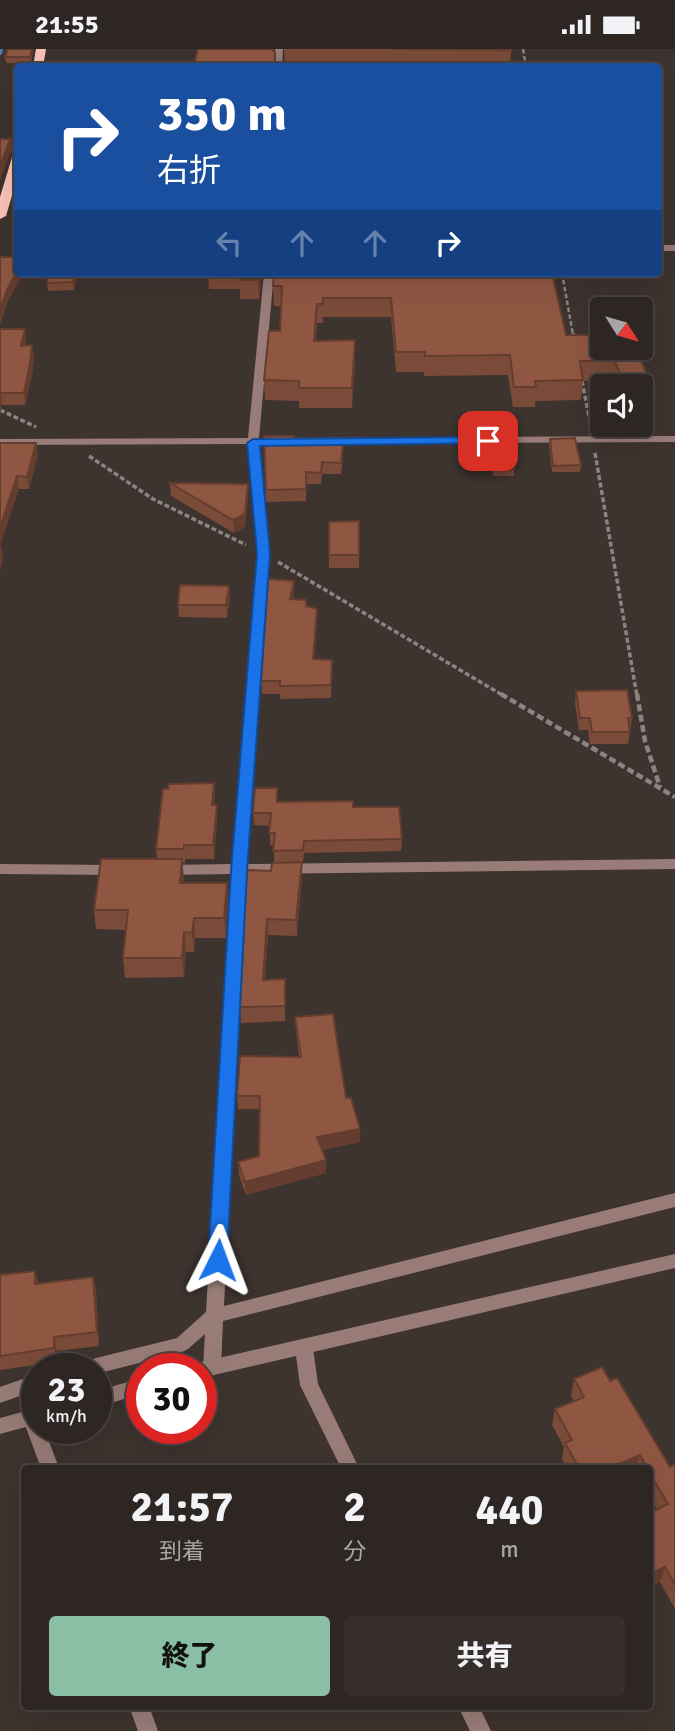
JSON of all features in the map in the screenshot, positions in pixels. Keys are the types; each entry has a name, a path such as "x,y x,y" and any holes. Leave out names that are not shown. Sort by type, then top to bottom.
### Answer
{"main road":[{"path":"0,216 14,168"}],"street":[{"path":"209,1353 214,1316 239,871 263,553 253,443 269,277"},
{"path":"0,442 253,443 675,439"},
{"path":"0,869 239,871 675,864"},
{"path":"112,1362 182,1344 214,1316 675,1200"},
{"path":"217,1366 675,1261"},
{"path":"304,1348 309,1385 349,1465"},
{"path":"0,1395 21,1388"},
{"path":"0,1426 21,1420"},
{"path":"42,1444 49,1465"},
{"path":"140,1710 148,1731"},
{"path":"470,1710 481,1731"}],"path":[{"path":"563,277 576,350"},
{"path":"581,376 645,741 661,789"},
{"path":"0,410 68,442 153,499 263,553 675,797"}],"building":[{"path":"8,49 32,49 30,57 5,57"},
{"path":"198,49 271,49 275,52 275,63 194,63"},
{"path":"393,49 511,49 511,50"},
{"path":"0,139 14,139 9,142 0,166"},
{"path":"0,257 14,257 14,277 0,309"},
{"path":"48,277 74,277 73,282 47,283"},
{"path":"240,277 258,277 258,280 240,280"},
{"path":"274,277 553,277 566,335 590,335 590,361 580,361 583,380 535,381 536,387 514,387 510,355 425,356 425,352 396,352 391,298 323,298 323,304 317,304 314,341 355,340 352,388 299,388 299,381 264,380 269,331 280,331 282,286 273,286"},
{"path":"0,329 25,329 21,346 32,345 24,393 1,393 0,396"},
{"path":"615,361 641,361 647,374 620,374"},
{"path":"264,436 294,436 294,442 343,444 341,463 322,462 321,473 306,472 306,489 266,490"},
{"path":"575,438 581,465 553,466 550,439"},
{"path":"0,443 36,443 27,477 17,476 0,528"},
{"path":"491,445 511,445 514,469 493,469"},
{"path":"170,483 248,484 245,514 233,520"},
{"path":"359,521 359,555 329,555 329,522"},
{"path":"268,579 294,581 290,599 306,600 306,606 317,609 313,659 332,660 331,685 280,686 280,681 261,681"},
{"path":"180,585 229,586 226,605 178,605"},
{"path":"627,690 632,718 628,718 630,732 592,732 590,718 580,718 576,691"},
{"path":"214,783 212,805 217,805 213,845 156,849 163,789 168,789 169,784"},
{"path":"255,788 277,788 277,802 353,801 353,807 399,807 402,839 304,841 303,850 273,851 275,833 269,833 271,813 253,813"},
{"path":"101,859 182,859 180,883 227,883 224,918 194,918 192,933 184,932 182,958 123,958 128,910 94,910"},
{"path":"302,862 296,920 267,919 263,980 285,979 285,1006 240,1007 247,870 271,871 272,863"},
{"path":"333,1014 346,1098 351,1098 360,1129 317,1137 326,1160 245,1182 238,1162 259,1156 260,1096 237,1096 240,1056 301,1057 295,1017"},
{"path":"35,1271 35,1284 93,1277 97,1332 54,1337 54,1348 0,1356 0,1275"},
{"path":"602,1367 610,1381 617,1378 670,1467 675,1464 675,1585 665,1567 653,1572 653,1511 668,1504 653,1479 653,1465 645,1465 640,1455 617,1465 577,1465 565,1443 572,1440 555,1409 584,1397 574,1379"}],"waterway":[{"path":"0,53 1,49"}],"route":[{"path":"218,1260 239,871 263,553 253,443 488,441"}]}
